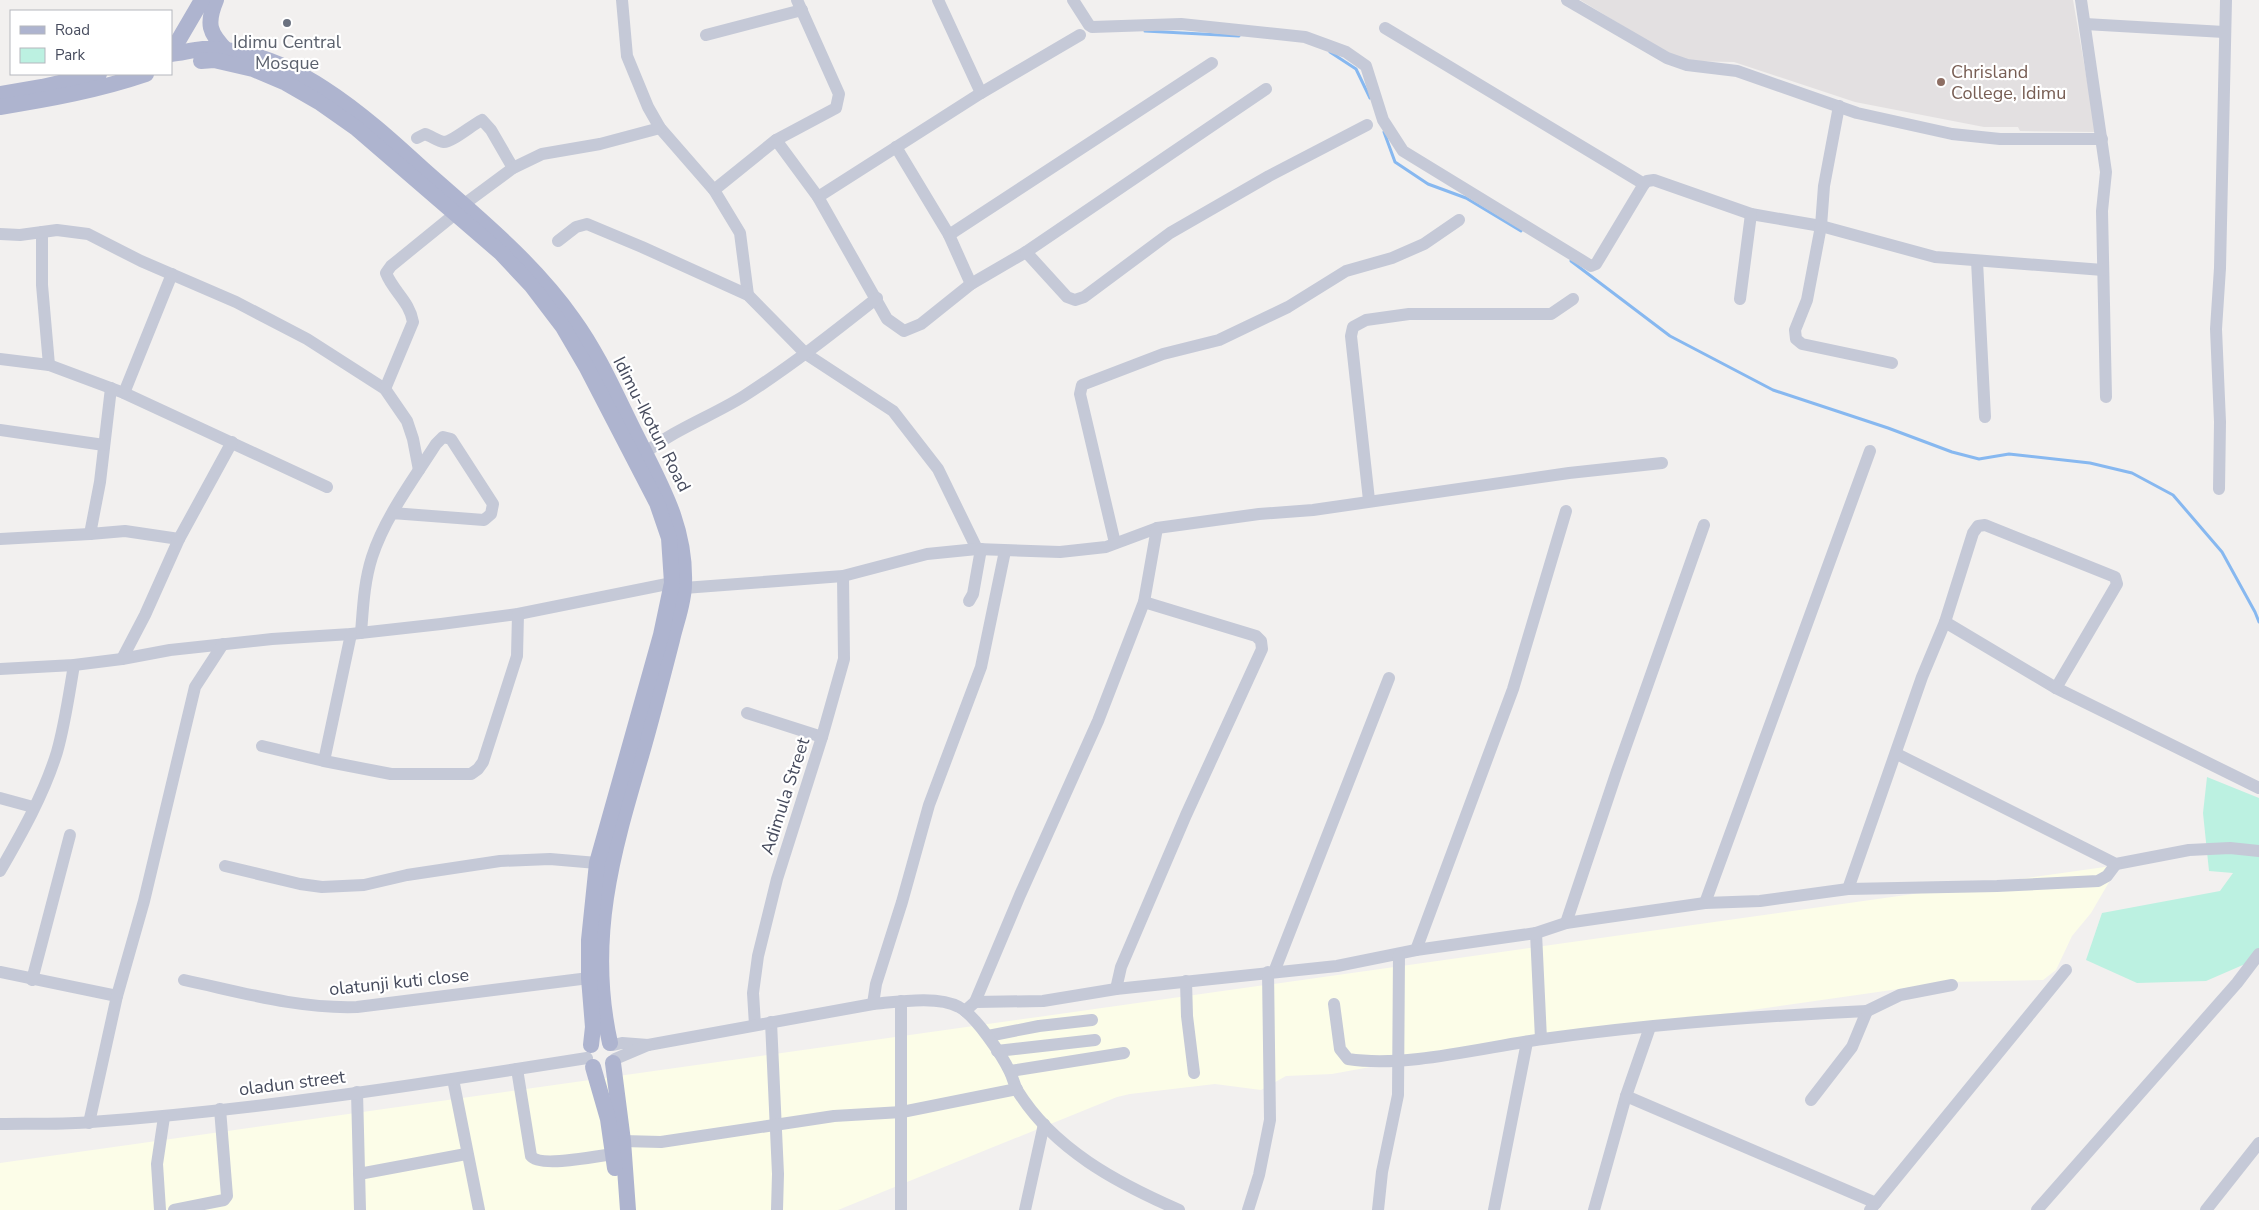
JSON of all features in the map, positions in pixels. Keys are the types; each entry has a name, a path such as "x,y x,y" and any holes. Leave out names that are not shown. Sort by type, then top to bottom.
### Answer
{"main road":[{"path":"172,52 202,0"},
{"path":"216,0 209,15 211,28 214,38 227,50"},
{"name":"Idimu-Ikotun Road","path":"172,54 201,49 227,50 258,58 292,71 326,90 399,147 531,285 563,327 588,368 657,504 669,538 678,585 661,635 597,862 590,932 589,978 593,1026 590,1057 618,1148"},
{"name":"Idimu-Ikotun Road","path":"172,65 214,60 253,69 286,82 320,102 356,128 526,262 573,319 599,362 668,498 681,535 678,585 652,719 609,870 600,943 606,1024 613,1053 618,1148 628,1210"},
{"path":"0,94 95,75"},
{"path":"0,107 114,85 143,75"},
{"path":"602,1040 613,1053 606,1069 590,1057 602,1040"},
{"path":"618,1148 618,1210"}],"street":[{"path":"622,0 627,56 648,107 660,128 714,190 740,233 748,295"},
{"path":"938,0 981,93"},
{"path":"1073,0 1092,27 1181,24 1305,38 1346,52 1366,66 1383,120 1403,150 1591,266 1596,264 1644,184 1647,181 1654,180 1751,214 1821,226 1935,256 2103,270"},
{"path":"1567,0 1667,58 1687,65 1737,71 1857,114 1952,134 2000,139 2102,139"},
{"path":"2081,0 2106,172 2102,211 2106,397"},
{"path":"2219,488 2220,422 2216,329 2220,268 2226,0"},
{"path":"706,35 800,5 839,94 836,108 776,140 714,190"},
{"path":"2085,24 2224,32"},
{"path":"1385,28 1644,184"},
{"path":"818,197 981,93 1080,35"},
{"path":"949,235 1212,63"},
{"path":"776,140 818,197 877,298 887,319 904,331 921,324 971,284 1026,252 1266,89"},
{"path":"1839,106 1824,186 1821,226 1807,300 1795,330 1796,339 1802,344 1892,364"},
{"path":"417,138 425,134 442,142 452,140 468,127 482,120 491,130 513,168"},
{"path":"1026,252 1067,297 1075,300 1084,297 1170,234 1269,176 1367,125"},
{"path":"385,389 413,322 411,311 389,281 386,273 391,266 459,209 513,168 542,154 600,144 660,128"},
{"path":"896,148 949,235 971,284"},
{"path":"1740,299 1751,214"},
{"path":"1115,543 1080,394 1082,385 1088,381 1163,354 1219,340 1288,307 1346,271 1392,258 1424,244 1459,220"},
{"path":"558,241 576,227 586,224 748,295 806,354 893,411 938,468 979,549 973,594 969,601"},
{"path":"0,234 20,235 56,230 88,234 236,302 307,339 385,389 407,421 419,470"},
{"path":"42,232 42,285 49,365"},
{"path":"1977,261 1985,417"},
{"path":"124,393 172,274"},
{"path":"645,453 743,396 806,354 877,298"},
{"path":"1369,500 1352,336 1353,327 1366,320 1410,314 1551,314 1574,299"},
{"path":"0,360 49,365 124,393 327,486"},
{"path":"90,534 100,482 111,388"},
{"path":"0,430 104,445"},
{"path":"324,762 356,634 372,558 392,513 419,470 443,438 451,439 493,504 491,514 484,520 392,513"},
{"path":"122,659 145,615 179,540 232,442"},
{"path":"1705,903 1870,451"},
{"path":"0,669 74,665 222,644 356,634 518,614 678,585 843,576 927,554 979,549 1060,552 1106,547 1157,528 1259,514 1313,510 1369,500 1568,473 1662,463"},
{"path":"1416,950 1513,689 1566,511"},
{"path":"1848,889 1922,677 1945,622 1973,533 1978,526 1986,525 2115,577 2117,584 2056,688"},
{"path":"1566,923 1616,771 1704,526"},
{"path":"965,1011 975,1002 1020,895 1098,721 1144,602 1157,528"},
{"path":"0,539 125,531 179,540"},
{"path":"873,1004 876,984 902,902 929,805 981,666 1005,551"},
{"name":"Adimula Street","path":"755,1025 753,993 758,956 777,879 822,737 844,659 843,576"},
{"path":"1116,989 1121,967 1186,815 1262,649 1261,641 1256,636 1144,602"},
{"path":"262,746 324,762 391,774 471,774 483,762 517,656 518,614"},
{"path":"1945,622 2056,688 2259,788"},
{"path":"89,1123 118,996 144,901 195,687 222,644"},
{"path":"0,870 24,831 50,772 58,747 74,665"},
{"path":"1248,1210 1259,1175 1270,1120 1271,972 1389,678"},
{"path":"747,713 822,737"},
{"path":"1896,754 2116,864 2189,850 2230,848 2259,850"},
{"path":"0,798 33,808"},
{"path":"32,980 70,835"},
{"path":"225,866 300,884 322,887 364,885 407,875 500,860 550,859 597,862"},
{"path":"975,1002 1043,1001 1116,989 1336,966 1399,955 1416,950 1536,933 1566,923 1705,903 1760,900 1848,889 1998,886 2098,880 2107,876 2116,864"},
{"path":"1536,933 1542,1039"},
{"path":"2037,1210 2237,983 2259,954"},
{"path":"1378,1210 1382,1172 1398,1095 1399,955"},
{"path":"1626,1096 1873,1207 2066,970"},
{"path":"0,972 118,996"},
{"name":"olatunji kuti close","path":"184,980 310,1006 334,1008 356,1007 589,978"},
{"path":"1186,981 1187,1016 1194,1073"},
{"path":"1334,1004 1340,1049 1348,1059 1399,1061 1542,1039 1650,1027 1756,1016 1867,1011 1900,995 1952,985"},
{"path":"901,1001 901,1210"},
{"path":"613,1053 873,1004 901,1001 949,1003 965,1011 988,1036 1010,1071 1017,1089 1044,1124 1069,1148 1095,1168 1154,1205 1179,1210"},
{"path":"1811,1100 1852,1047 1867,1011"},
{"path":"988,1036 1039,1026 1092,1020"},
{"path":"771,1022 777,1210"},
{"path":"1594,1210 1626,1096 1650,1027"},
{"path":"997,1051 1095,1040"},
{"path":"1494,1210 1526,1042"},
{"path":"1010,1071 1124,1053"},
{"name":"oladun street","path":"0,1124 89,1123 164,1117 453,1079 590,1057"},
{"path":"516,1070 531,1156 533,1160 539,1162 567,1160 618,1148 775,1124 834,1116 902,1112 1017,1089"},
{"path":"453,1079 466,1154 479,1210"},
{"path":"357,1092 360,1210"},
{"path":"174,1210 224,1200 227,1196 220,1109"},
{"path":"160,1210 157,1164 164,1117"},
{"path":"1024,1210 1044,1124"},
{"path":"2206,1210 2259,1143"},
{"path":"359,1174 466,1154"}],"shaded area":[{"name":"Chrisland College, Idimu","path":"1580,0 2073,0 2096,132 2020,131 2018,127 1984,127 1855,102 1734,62 1681,61"},
{"path":"2119,865 2091,913 2072,936 2056,970 2043,980 1948,982 1430,1056 1332,1074 1286,1076 1261,1090 1215,1084 1130,1094 1117,1097 838,1210 0,1210 0,1163"}],"green space":[{"path":"2207,777 2259,798 2259,958 2206,981 2137,983 2086,960 2102,913 2220,891 2233,873 2209,871 2203,813"}],"waterway":[{"path":"1145,31 1239,36"},
{"path":"1330,52 1356,69 1370,98"},
{"path":"1384,132 1395,162 1428,184 1466,198 1521,231"},
{"path":"1571,261 1670,336 1773,390 1888,428 1952,452 1979,459 2009,454 2090,463 2132,473 2173,495 2222,552 2259,622"}],"place":[{"name":"Idimu Central Mosque","path":"287,23"},
{"name":"Chrisland College, Idimu","path":"1941,82"}]}
